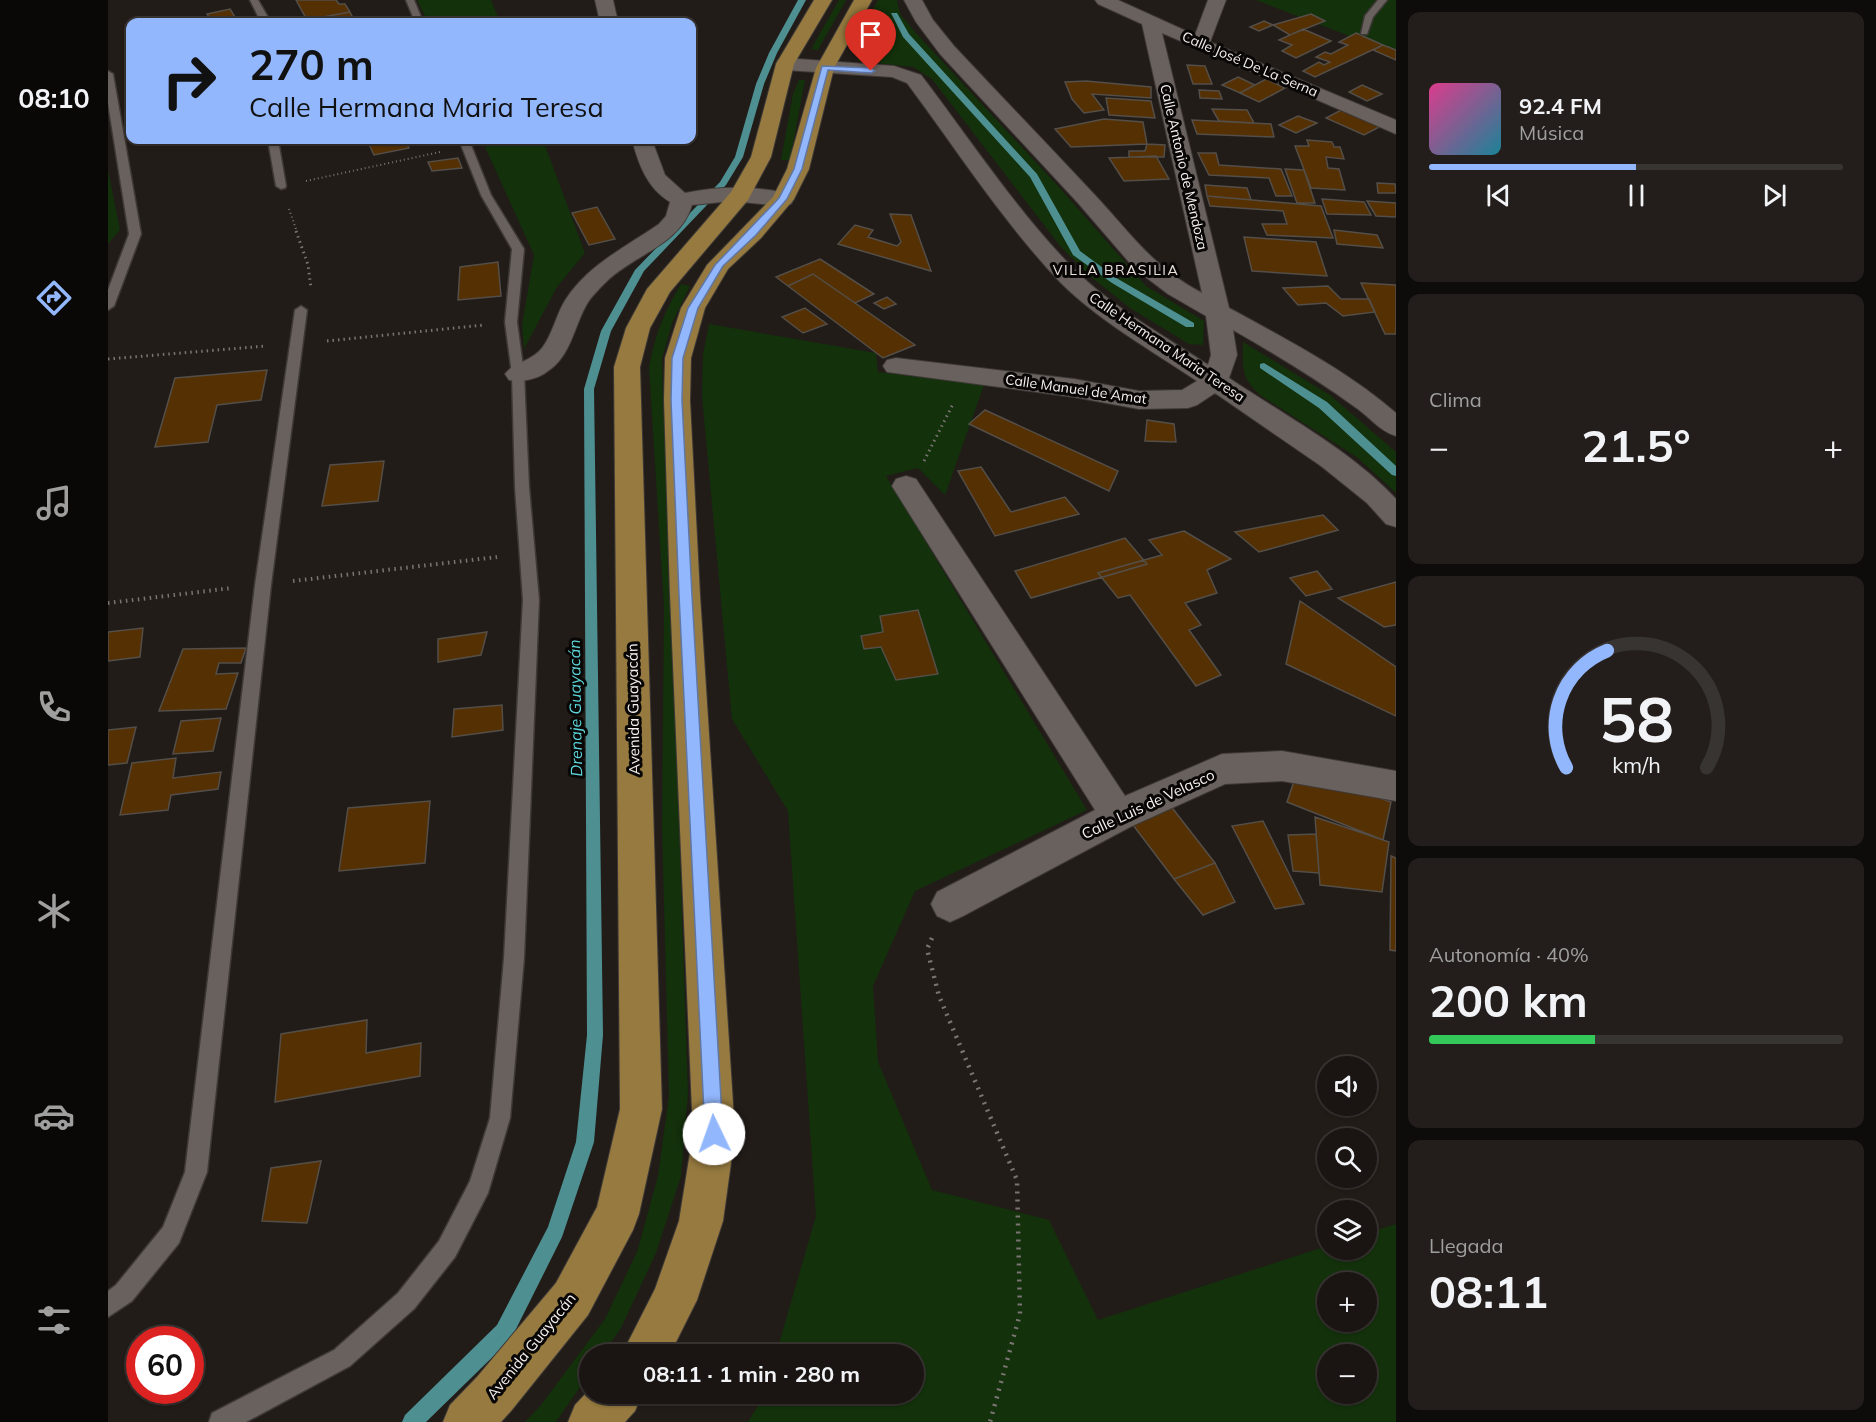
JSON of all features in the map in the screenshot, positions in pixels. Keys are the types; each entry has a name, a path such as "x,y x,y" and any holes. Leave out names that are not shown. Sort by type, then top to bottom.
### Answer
{"main road":[{"name":"Avenida Guayacán","path":"467,1422 494,1394 572,1299 617,1214 641,1109 627,367 638,328 659,289 740,195 761,157 785,64 823,0"},
{"path":"650,1344 674,1300 701,1221 714,1134 685,595 676,400 678,358 693,308 719,265 753,233 783,199 798,169 825,68 863,0"},
{"path":"592,1422 609,1404"}],"street":[{"path":"604,0 608,18"},
{"path":"913,0 925,22 947,50 1086,198 1143,264 1176,289 1280,346 1357,396 1396,427"},
{"name":"Calle José De La Serna","path":"1104,0 1396,128"},
{"path":"1200,44 1217,0"},
{"name":"Calle Antonio de Mendoza","path":"1150,22 1218,312"},
{"name":"Calle Hermana Maria Teresa","path":"785,64 894,72 914,79 1032,236 1070,278 1105,307 1331,459 1377,496 1396,517"},
{"path":"643,144 654,178 662,188 682,200 701,195 740,195 783,199"},
{"path":"518,374 539,366 554,351 576,301 598,276 621,258 667,229 677,217 682,200"},
{"path":"1216,380 1224,355 1218,312"},
{"name":"Calle Manuel de Amat","path":"897,366 1074,388 1138,400 1188,399 1216,380"},
{"path":"906,486 1118,816"},
{"name":"Calle Luis de Velasco","path":"950,904 1118,816 1222,769 1282,766 1396,786"}],"lane":[{"path":"254,0 264,18"},
{"path":"410,0 417,18"},
{"path":"1364,33 1370,16 1383,0"},
{"path":"108,74 135,234 108,306"},
{"path":"274,144 281,186"},
{"path":"221,1422 342,1358 406,1301 447,1249 480,1185 500,1118 508,1033 531,600 522,487 518,374 511,322 518,249 486,195 466,144"},
{"path":"108,1305 124,1293 171,1235 196,1172 263,585 301,310"}],"path":[{"path":"301,310 312,286 308,265 281,186 462,144"},
{"path":"906,486 928,455 956,399"},
{"path":"108,603 528,553"},
{"path":"950,904 927,949 939,996 1017,1180 1020,1314 990,1422"}],"green space":[{"path":"417,0 491,0 498,18 426,18"},
{"path":"839,0 846,0 818,50 811,49"},
{"path":"878,0 897,0 900,14 916,33 1058,186 1146,286 1204,321 1203,345 1189,344 1130,308 1091,277 1061,247 932,79 913,67 858,61 868,18"},
{"path":"1256,0 1396,0 1396,54"},
{"path":"799,80 805,80 790,160 781,160 793,94"},
{"path":"484,144 544,144 585,253 557,287 524,349 522,325 534,255"},
{"path":"108,170 120,230 108,244"},
{"path":"681,284 690,286 672,323 662,359 664,428 678,604 679,824 688,1094 681,1176 656,1253 621,1328 610,1344 586,1344 605,1319 637,1252 658,1176 669,1096 662,826 664,608 649,368 661,324"},
{"path":"709,324 876,353 878,372 984,385 945,495 918,468 886,476 1087,810 915,891 873,986 878,1062 932,1190 1049,1220 1098,1320 1317,1249 1317,1260 1377,1260 1377,1230 1396,1224 1396,1422 748,1422 759,1404 924,1404 924,1344 779,1344 816,1216 788,811 732,719 702,396 703,354"},
{"path":"1243,342 1330,395 1396,452 1396,493 1358,458 1260,395 1249,382 1244,371"},
{"path":"579,1354 579,1389 556,1422 525,1422 541,1405"}],"building":[{"path":"296,0 336,0 339,4 345,4 350,12 318,18 306,18"},
{"path":"230,9 236,18 210,18 207,14"},
{"path":"350,12 353,18 317,18"},
{"path":"1311,14 1325,21 1290,35 1273,25"},
{"path":"1264,21 1273,25 1259,31 1250,27"},
{"path":"1303,29 1331,41 1296,58 1282,51 1292,45 1279,40"},
{"path":"1356,33 1383,45 1315,77 1303,71 1319,62 1324,65 1330,62 1316,57 1325,52 1331,54 1348,45 1339,42"},
{"path":"1383,45 1396,50 1396,60 1373,50"},
{"path":"1187,65 1205,66 1212,84 1193,84"},
{"path":"1238,77 1255,85 1240,93 1222,85"},
{"path":"1266,79 1285,88 1259,102 1240,93"},
{"path":"1086,81 1151,87 1151,98 1092,94 1104,110 1084,113 1072,99 1065,82"},
{"path":"1362,85 1382,94 1367,101 1349,92"},
{"path":"1199,90 1219,91 1222,99 1200,98"},
{"path":"1106,98 1151,101 1155,118 1109,115"},
{"path":"1212,109 1247,110 1254,123 1219,121"},
{"path":"1343,109 1381,126 1364,135 1326,118"},
{"path":"1298,116 1317,123 1296,133 1279,125"},
{"path":"1104,119 1143,122 1147,144 1071,147 1055,129"},
{"path":"1192,120 1271,124 1274,137 1197,134"},
{"path":"1307,140 1332,142 1334,147 1340,147 1344,159 1326,157 1328,168 1339,169 1345,190 1311,188 1295,146 1309,146"},
{"path":"369,144 407,144 409,148 374,155"},
{"path":"1147,144 1165,145 1164,157 1129,157 1129,151 1145,151"},
{"path":"1198,153 1216,153 1219,165 1281,169 1292,196 1276,196 1269,178 1209,175"},
{"path":"1156,156 1169,179 1124,181 1109,158"},
{"path":"458,158 462,168 432,171 428,162"},
{"path":"1285,169 1304,170 1315,203 1297,203"},
{"path":"1377,183 1395,184 1396,193 1378,193"},
{"path":"1205,185 1247,188 1251,200 1207,196"},
{"path":"1207,196 1321,206 1333,238 1267,235 1262,224 1287,224 1283,211 1210,206"},
{"path":"1322,199 1364,202 1371,215 1327,214"},
{"path":"1367,201 1396,203 1396,217 1376,216"},
{"path":"597,207 615,239 589,245 572,213"},
{"path":"890,214 911,215 931,271 838,244 855,225 873,230 868,237 897,246 901,242"},
{"path":"1334,230 1377,235 1383,248 1337,244"},
{"path":"1244,237 1316,242 1327,276 1252,271"},
{"path":"820,259 874,294 855,303 813,274 788,286 776,277"},
{"path":"498,262 501,296 458,300 460,267"},
{"path":"813,274 915,345 883,358 788,286"},
{"path":"1361,283 1396,285 1396,334 1385,334"},
{"path":"1328,286 1341,299 1369,299 1375,312 1343,316 1326,303 1298,305 1283,288"},
{"path":"887,297 896,304 884,309 874,303"},
{"path":"805,308 827,324 803,333 782,317"},
{"path":"267,370 261,400 217,405 208,442 155,447 175,378"},
{"path":"985,410 1118,471 1109,491 969,424"},
{"path":"1147,420 1174,424 1176,442 1145,441"},
{"path":"384,461 378,501 322,506 330,465"},
{"path":"981,467 1011,512 1065,497 1079,514 995,536 958,471"},
{"path":"1323,515 1338,530 1259,552 1235,532"},
{"path":"1184,531 1231,559 1207,570 1217,593 1185,603 1201,625 1189,630 1221,675 1196,686 1130,595 1118,598 1098,573 1162,555 1149,540"},
{"path":"1125,538 1147,564 1031,598 1015,571"},
{"path":"1317,571 1332,589 1306,596 1290,578"},
{"path":"1396,582 1396,625 1384,627 1338,598"},
{"path":"1300,601 1396,667 1396,716 1286,664"},
{"path":"918,610 938,674 896,680 881,647 864,649 861,636 883,632 880,616"},
{"path":"143,628 140,657 108,661 108,632"},
{"path":"487,632 481,655 438,662 438,639"},
{"path":"246,648 241,663 219,663 216,674 238,673 226,709 159,711 183,649"},
{"path":"502,705 503,730 452,737 454,709"},
{"path":"221,718 213,751 173,754 181,721"},
{"path":"136,727 127,763 108,765 108,730"},
{"path":"176,758 173,778 221,772 218,789 171,795 168,810 120,815 132,763"},
{"path":"1298,769 1391,802 1383,840 1287,802"},
{"path":"430,801 425,863 339,871 348,808"},
{"path":"1170,805 1215,863 1174,879 1130,821"},
{"path":"1315,817 1389,842 1382,892 1320,885"},
{"path":"1263,821 1304,904 1275,909 1232,826"},
{"path":"1316,834 1319,873 1293,871 1288,835"},
{"path":"1391,856 1396,858 1396,951 1390,950"},
{"path":"1215,863 1235,902 1203,915 1174,879"},
{"path":"367,1020 366,1053 421,1043 420,1076 275,1102 281,1034"},
{"path":"321,1161 307,1223 262,1221 271,1168"}],"waterway":[{"name":"Drenaje Guayacán","path":"412,1422 504,1332 556,1231 585,1142 595,1035 589,389 606,331 640,270 723,183 739,157 760,84 773,53 802,0"},
{"path":"894,15 906,35 1034,176 1076,253 1115,281 1190,325"},
{"path":"1264,366 1323,405 1396,472"}],"district":[{"name":"VILLA BRASILIA","path":"1116,270"}],"route":[{"path":"714,1134 685,595 676,400 678,358 693,308 719,265 753,233 783,199 798,169 825,68 871,71"}]}
